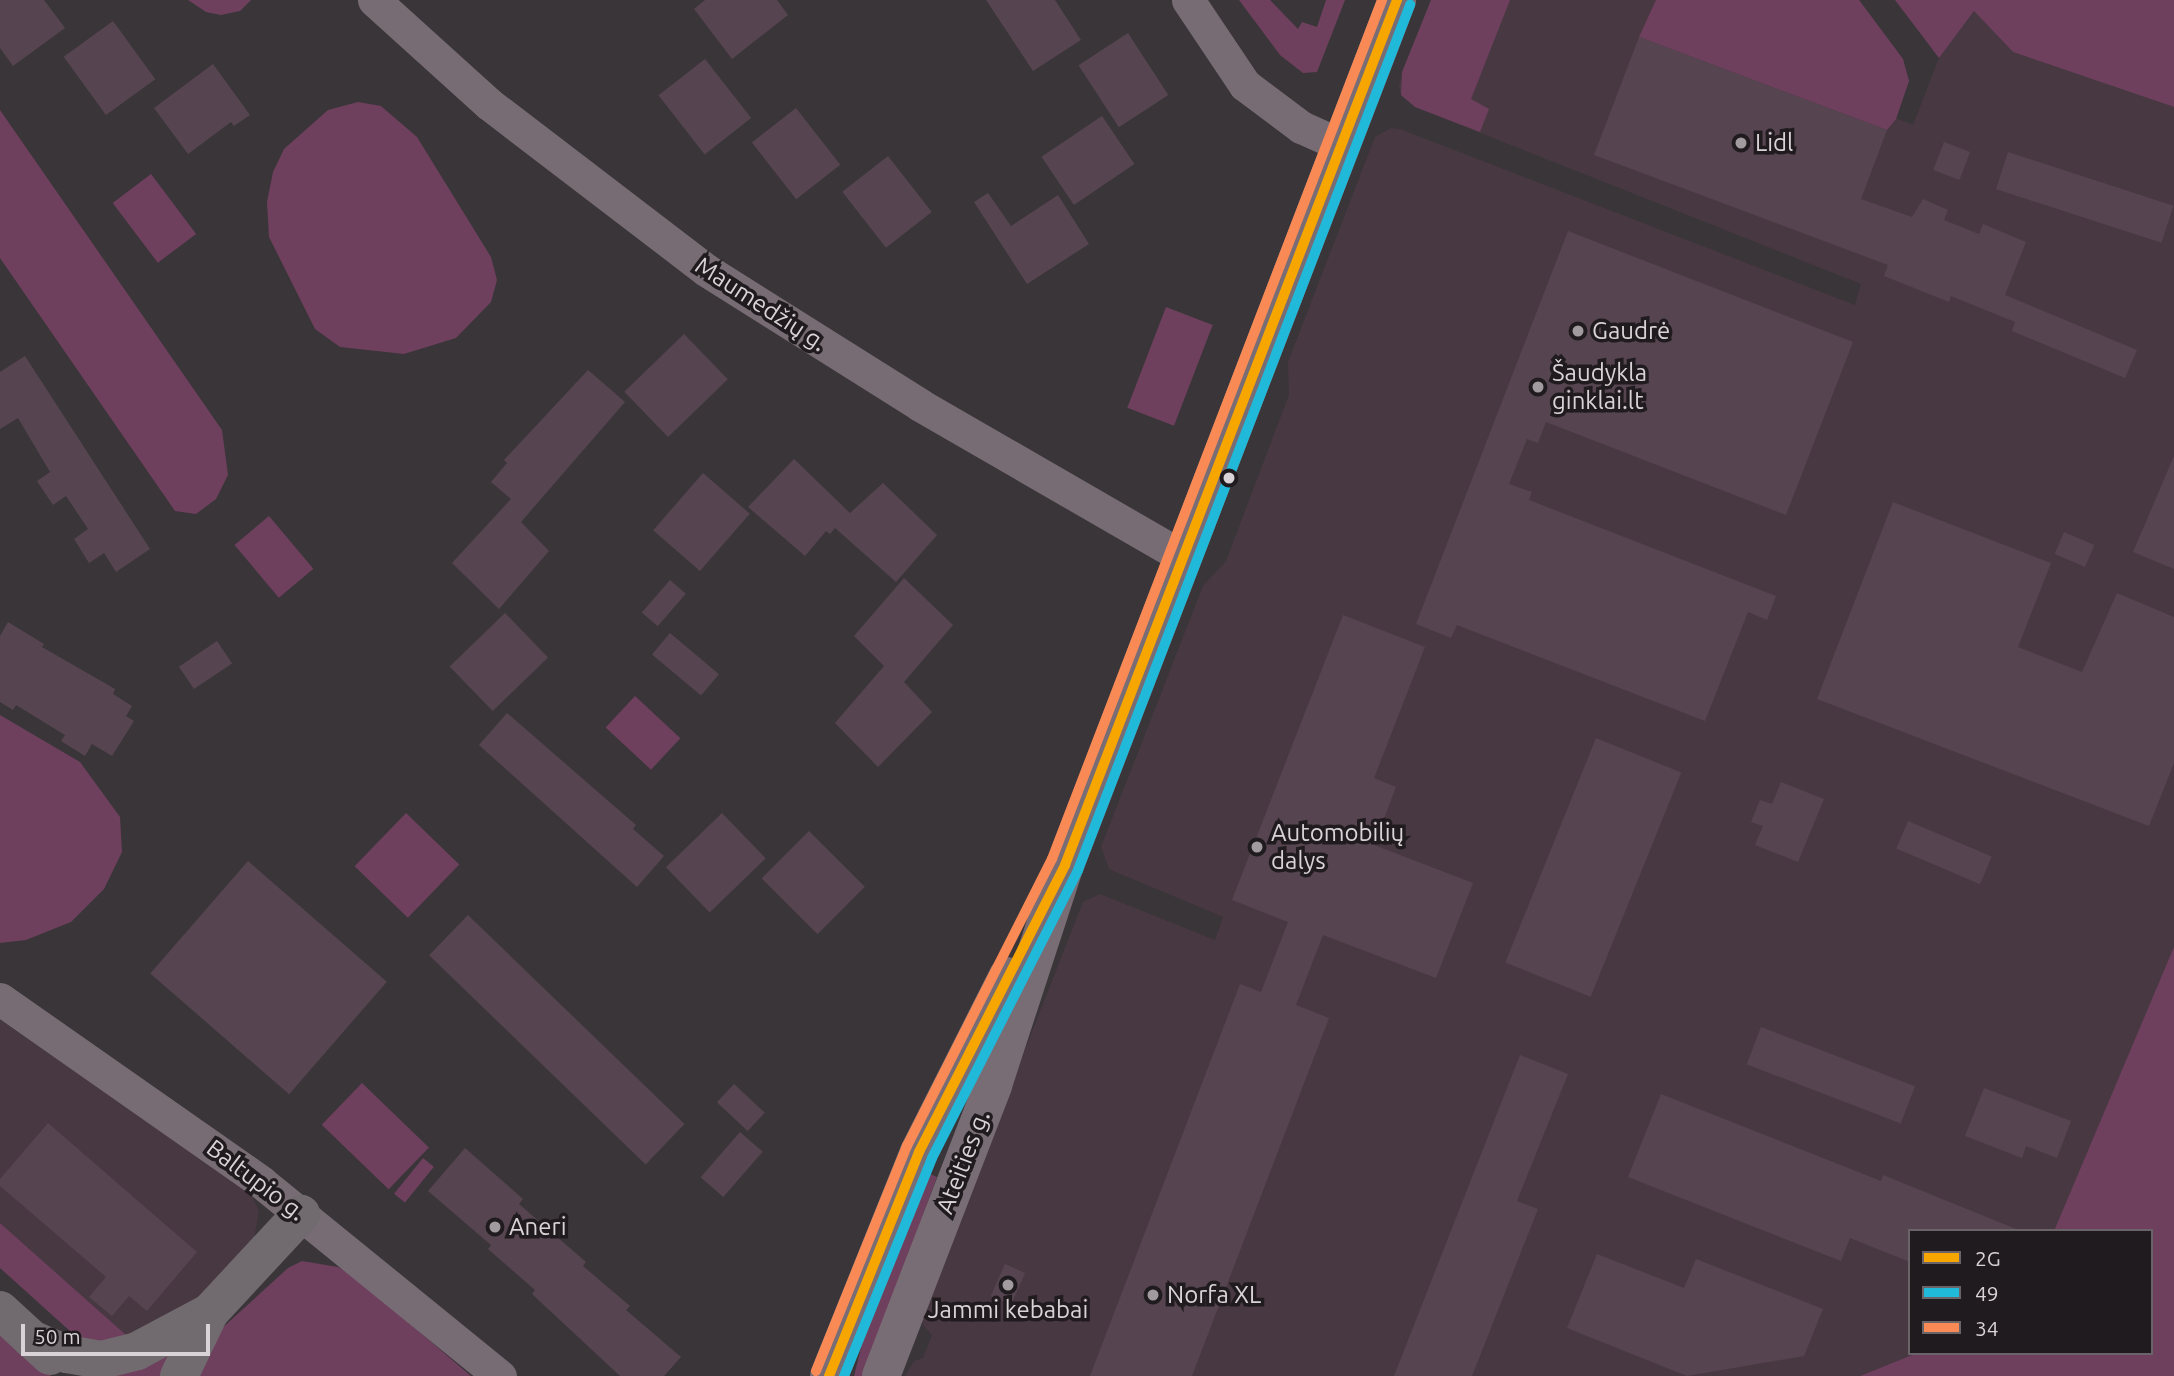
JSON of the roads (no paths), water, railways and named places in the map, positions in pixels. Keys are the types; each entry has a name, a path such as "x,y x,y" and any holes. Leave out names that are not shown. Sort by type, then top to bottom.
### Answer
{"highway":[{"path":"179,1376 210,1312 302,1214"},
{"path":"0,1310 72,1376"},
{"path":"30,1339 67,1354 102,1360 137,1351 210,1312"}],"main road":[{"name":"Ateities g.","path":"881,1376 958,1176 1065,865 1397,0"},
{"name":"Ateities g.","path":"829,1376 919,1152 1065,865"},
{"path":"919,1152 948,1165 958,1176"}],"street":[{"name":"Maumedžių g.","path":"374,0 489,104 706,270 990,447 1183,557"},
{"path":"1188,0 1245,85 1301,127 1341,145"},
{"name":"Baltupio g.","path":"0,999 172,1117 302,1214 500,1376"}],"place":[{"name":"Lidl","path":"1741,143"},
{"name":"Gaudrė","path":"1578,331"},
{"name":"Šaudykla ginklai.lt","path":"1538,387"},
{"name":"Automobilių dalys","path":"1257,847"},
{"name":"Aneri","path":"495,1227"},
{"name":"Jammi kebabai","path":"1008,1285"},
{"name":"Norfa XL","path":"1153,1295"}]}
